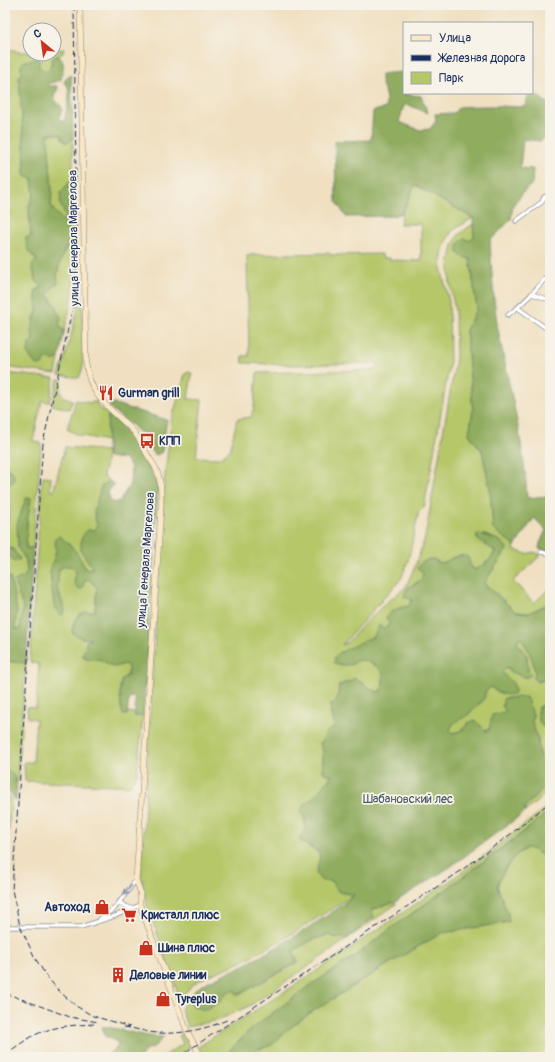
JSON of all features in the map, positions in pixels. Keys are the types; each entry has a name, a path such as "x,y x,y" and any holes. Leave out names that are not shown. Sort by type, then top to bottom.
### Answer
{"main road":[{"name":"улица Генерала Маргелова","path":"80,5 86,356 88,375 97,395 112,412 134,432 138,438 156,469 161,487 161,508 136,880 140,891 140,905 187,1031 201,1057"}],"street":[{"path":"516,221 542,202 544,197 550,194"},
{"path":"508,315 518,308 532,294 550,273"},
{"path":"532,294 550,300"},
{"path":"518,308 550,331"},
{"path":"541,552 550,554"},
{"path":"96,922 115,908 136,880"},
{"path":"120,902 131,908"},
{"path":"5,927 81,927 115,916 140,905"}],"green space":[{"path":"5,50 15,50 17,52 22,52 22,62 24,62 21,67 22,74 19,76 25,159 24,174 32,178 34,195 29,205 31,236 26,238 28,250 36,258 33,265 35,280 42,286 40,289 36,290 37,312 34,317 32,330 33,339 28,354 34,361 42,365 47,358 53,361 59,358 56,374 5,367"},
{"path":"62,61 63,64 61,80 47,84 49,86 57,86 58,89 54,95 54,99 62,109 60,121 64,121 69,93 67,84 64,83 65,80 71,75 73,138 66,143 60,134 48,134 52,190 51,206 63,220 66,221 65,213 60,204 60,193 70,182 73,185 74,236 59,265 57,278 58,283 52,288 48,295 57,307 57,311 61,318 59,325 64,332 59,358 53,361 47,358 42,365 36,365 28,354 29,344 33,340 32,328 37,312 36,290 40,289 42,286 35,280 32,265 36,261 36,258 28,250 26,238 31,236 29,209 34,195 32,178 26,177 24,174 25,159 19,76 22,74 21,65 24,62 39,62 39,68 46,71 52,62"},
{"path":"37,62 51,62 49,70 46,71 39,68"},
{"path":"401,72 403,94 421,96 428,113 406,104 403,108 399,122 420,130 430,129 436,121 435,114 454,113 459,107 525,106 529,94 539,97 550,105 550,134 540,141 523,139 520,168 533,169 532,184 513,205 511,219 490,241 497,323 521,442 527,498 548,496 550,500 550,552 539,549 546,530 534,518 515,546 493,529 490,489 482,451 469,434 473,410 466,330 477,308 470,259 461,256 457,251 459,243 464,238 469,241 474,237 473,218 415,185 402,213 392,216 346,217 336,201 335,141 371,140 373,111 386,108 386,98 381,80 381,74"},
{"path":"49,134 60,134 63,140 69,142 73,138 73,185 69,183 60,200 66,221 55,212 51,206 52,190 48,138"},
{"path":"415,185 473,218 452,231 445,243 442,254 441,268 449,301 450,362 424,508 419,511 408,561 401,579 342,645 348,642 389,600 405,588 414,569 425,538 456,358 455,311 450,284 449,266 453,245 459,234 473,224 474,237 469,241 461,256 470,259 477,308 466,330 473,411 469,434 482,451 490,489 493,529 515,546 514,550 527,554 534,552 541,555 513,581 534,603 550,588 550,603 529,613 516,612 484,583 507,549 493,538 481,534 477,535 477,539 495,551 491,559 476,570 471,567 467,557 451,558 446,563 440,563 421,571 423,574 421,580 407,588 412,599 409,606 398,608 388,626 383,629 381,625 374,636 357,645 350,665 359,660 367,661 376,666 383,673 383,686 379,692 370,690 362,682 351,681 339,685 338,696 335,704 330,704 331,715 336,726 327,732 320,744 323,751 323,772 332,775 315,796 306,803 305,806 305,827 300,836 308,846 318,853 320,858 319,865 339,892 354,895 287,937 241,962 207,976 193,984 185,993 179,996 147,905 141,876 165,474 171,422 185,374 188,372 192,373 188,399 202,400 196,457 219,458 230,450 237,419 251,417 254,407 257,373 375,370 378,363 298,365 243,363 242,356 249,356 247,255 328,253 332,255 382,254 382,258 390,258 390,260 421,261 421,224 400,224 402,213"},
{"path":"74,236 76,248 76,272 64,332 59,325 61,318 57,311 57,307 48,295 52,288 58,283 57,278 59,265"},
{"path":"82,289 83,367 79,378 59,375 72,332"},
{"path":"5,373 54,378 50,402 42,401 33,441 41,443 41,448 33,548 26,548 27,522 31,498 18,548 26,560 27,573 24,577 18,579 23,608 20,629 15,629 17,611 10,577 5,577 5,558 6,556 11,557 13,549 5,547 5,531 9,506 7,467 5,467"},
{"path":"58,379 62,380 60,391 64,397 73,400 69,409 52,405"},
{"path":"76,400 91,403 96,401 98,407 108,415 107,441 78,435 67,429"},
{"path":"112,403 167,420 162,452 157,455 152,452 148,445 147,437 142,432 138,432 132,424 129,424 109,407"},
{"path":"108,415 117,421 132,436 155,479 158,489 143,716 135,716 135,698 129,697 127,715 123,715 120,687 122,679 128,675 128,666 124,664 115,667 101,660 84,657 82,655 86,648 86,642 91,639 81,638 72,633 74,623 79,615 85,612 95,611 97,587 88,579 85,580 82,589 78,588 74,583 76,571 71,566 65,566 59,569 57,588 65,611 62,615 58,613 54,605 50,571 56,552 55,538 59,536 75,551 81,559 85,569 93,568 81,551 81,539 87,530 95,530 97,526 94,513 101,487 109,481 114,484 108,492 110,500 113,503 120,501 130,484 131,467 125,459 107,457"},
{"path":"65,447 107,451 103,476 109,481 101,487 94,513 97,526 81,551 94,568 85,569 82,562 55,538 56,552 50,571 54,605 65,611 57,588 59,569 65,566 71,565 76,571 75,578 83,584 85,580 88,579 97,587 95,611 85,612 81,638 91,639 86,642 86,648 82,655 85,658 99,659 113,667 124,664 129,666 128,675 122,679 120,685 121,709 127,715 128,712 134,713 135,716 143,716 137,773 130,786 25,781 24,762 33,762 36,719 28,718 27,707 36,708 39,664 31,663 30,660 42,478 43,476 51,477 50,490 53,492"},
{"path":"5,467 14,473 14,481 7,485 9,515 5,531"},
{"path":"26,498 31,498 27,522 26,548 33,548 26,663 5,661 5,577 10,577 17,611 15,629 20,629 23,608 14,581 24,577 27,573 26,560 18,548 17,524"},
{"name":"Шабановский лес","path":"480,534 499,541 507,549 484,583 516,612 529,613 550,603 550,649 545,647 548,675 543,680 537,682 534,679 535,674 532,658 521,638 518,639 517,643 527,656 528,671 531,674 528,677 524,677 511,672 507,667 502,672 513,683 515,693 508,695 502,694 491,687 485,692 485,697 482,701 469,714 453,724 450,730 453,733 460,731 464,729 468,723 475,720 486,731 489,730 492,715 506,712 502,705 504,698 526,697 533,714 532,722 538,740 539,755 546,769 550,768 550,781 525,807 525,812 450,867 395,902 371,910 374,917 347,938 337,938 328,935 312,940 293,951 298,962 238,995 234,990 226,994 218,1003 204,1010 193,1006 188,997 201,986 277,947 343,905 354,895 339,892 331,881 322,881 316,874 320,856 317,850 300,841 300,836 305,830 306,824 300,811 332,776 323,772 323,751 320,744 327,732 335,726 331,715 330,704 335,703 338,696 339,685 351,681 354,678 372,690 379,692 383,686 383,673 376,666 367,661 359,660 350,665 343,665 334,663 335,657 339,653 374,636 380,624 383,629 388,626 389,622 386,619 392,611 409,606 412,599 404,597 405,593 408,588 421,580 423,574 417,569 422,562 434,559 440,563 456,556 463,556 468,557 471,567 476,570 491,559 495,551 477,539 477,535"},
{"path":"5,546 13,549 20,559 14,562 11,557 6,556 5,558"},
{"path":"521,638 533,663 535,674 534,679 537,682 548,679 550,676 550,703 546,703 544,727 550,726 550,768 546,769 539,755 538,740 532,722 533,714 506,712 499,713 492,725 487,730 480,730 466,726 460,731 453,733 450,730 455,721 468,715 482,702 485,692 488,689 506,679 502,672 507,666 511,672 522,676 528,677 531,674 528,671 527,656 517,643 518,639"},
{"path":"5,661 26,663 17,783 10,772 5,769"},
{"path":"546,703 550,703 550,726 544,727 538,718 538,712 539,707"},
{"path":"5,769 13,775 15,779 17,787 16,801 5,789"},
{"path":"550,781 550,790 525,812 525,807"},
{"path":"5,793 10,797 11,806 5,872"},
{"path":"550,804 550,810 546,815 355,956 305,989 251,1029 223,1057 204,1057 198,1047 306,978 454,878"},
{"path":"550,810 550,861 534,850 527,848 512,859 502,874 497,886 508,914 509,922 442,933 395,960 310,1013 286,1031 272,1045 234,1057 223,1057 251,1029 305,989 355,956 515,839"},
{"path":"527,848 533,849 550,861 550,1057 234,1057 272,1045 286,1031 310,1013 395,960 442,933 508,922 508,914 497,886 502,874 512,859"},
{"path":"395,902 396,904 332,950 251,1005 218,1020 187,1027 181,1009 188,997 193,1006 218,1003 226,994 234,990 238,995 298,962 293,951 314,939 323,936 328,935 337,938 371,910"},
{"path":"102,1027 148,1036 164,1037 152,1049 149,1048 142,1054 142,1057 105,1057 118,1046 117,1042 105,1036"},
{"path":"184,1033 192,1046 175,1057 162,1057 183,1044 179,1035"}],"railway":[{"path":"74,5 77,264 73,306 43,443 12,890 20,926 35,958 47,977 59,991 76,1006 93,1016 130,1027"},
{"path":"178,1057 455,875 512,833 550,802"},
{"path":"5,993 70,1017 98,1022"},
{"path":"124,1027 149,1032 179,1033 200,1029 229,1019"},
{"path":"5,1054 29,1038 44,1031 65,1026 94,1024"}],"place":[{"name":"Gurman grill","path":"106,393"},
{"name":"КПП","path":"147,441"},
{"name":"Автоход","path":"102,907"},
{"name":"Кристалл плюс","path":"129,915"},
{"name":"Шина плюс","path":"146,948"},
{"name":"Деловые линии","path":"118,975"},
{"name":"Tyreplus","path":"163,999"}]}
